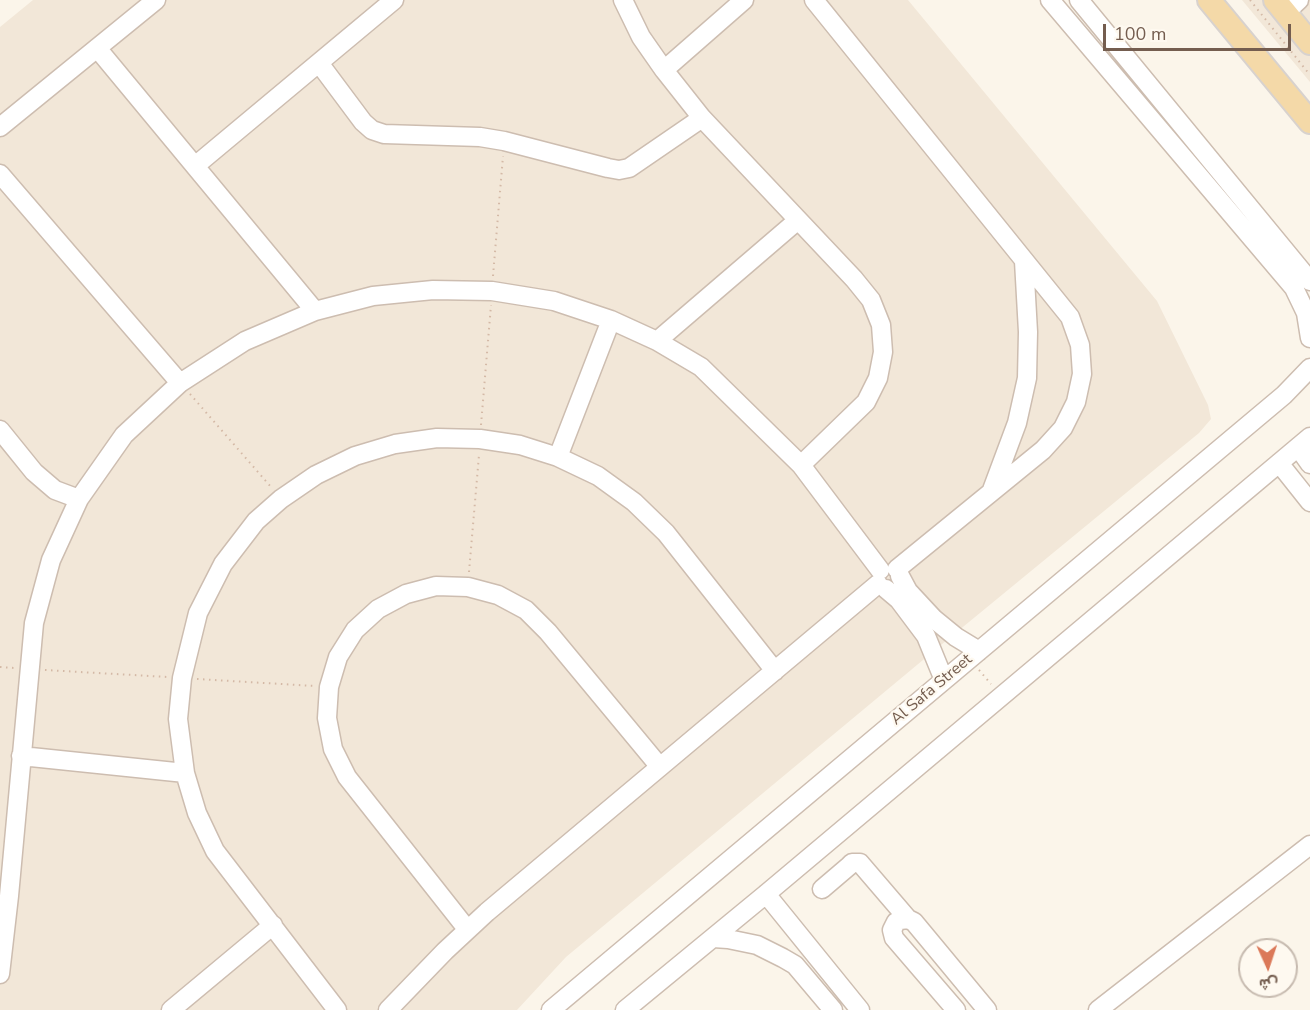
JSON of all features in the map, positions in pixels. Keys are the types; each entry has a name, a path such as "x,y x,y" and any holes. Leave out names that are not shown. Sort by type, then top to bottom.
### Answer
{"main road":[{"path":"1209,0 1310,122"},
{"path":"1286,4 1310,43"}],"street":[{"path":"0,127 156,0"},
{"path":"195,166 394,0"},
{"path":"623,0 641,37 664,70 702,117 854,279 871,300 881,325 883,352 878,378 866,402 801,465"},
{"path":"664,70 744,0"},
{"path":"388,1010 467,929 1043,450 1063,428 1076,402 1082,374 1080,345 1070,317 814,0"},
{"path":"1050,0 1284,264 1310,280"},
{"path":"1079,0 1284,264 1306,313 1310,340 1309,369"},
{"path":"97,48 315,311"},
{"path":"319,63 363,122 372,130 384,134 480,137 619,170 629,168 639,162 702,117"},
{"path":"0,174 180,383"},
{"path":"657,341 798,220"},
{"path":"992,492 1017,423 1027,378 1028,332 1024,261"},
{"path":"0,974 4,895 34,623 51,560 79,500 124,435 180,383 245,341 315,311 373,296 434,290 492,291 554,302 611,320 657,341 701,367 801,465 888,578 899,600 926,636 944,680"},
{"path":"558,457 611,320"},
{"name":"Al Safa Street","path":"551,1010 1284,395 1309,369"},
{"path":"0,430 34,472 55,490 79,500"},
{"path":"337,1010 215,851 197,813 185,773 178,719 182,678 198,613 223,564 256,521 281,499 316,475 355,456 395,444 437,438 480,439 520,445 558,457 598,476 634,502 666,533 775,671"},
{"path":"626,1010 1304,442 1310,464"},
{"path":"1279,464 1310,502"},
{"path":"888,578 908,591 934,619 974,655"},
{"path":"467,929 347,777 333,749 327,718 329,687 338,657 355,630 378,609 406,594 436,586 468,586 498,595 526,610 548,633 660,767"},
{"path":"21,756 185,773"},
{"path":"1113,1010 1146,979 1310,845"},
{"path":"1098,1010 1146,979 1310,860"},
{"path":"822,889 852,863 860,863 914,922 987,1010"},
{"path":"766,894 860,1010"},
{"path":"909,919 904,918 896,922 892,930 894,938 956,1010"},
{"path":"171,1010 273,925"},
{"path":"713,938 757,945 795,965 832,1010"}],"path":[{"path":"1250,0 1310,75"},
{"path":"468,586 504,141"},
{"path":"180,383 281,499"},
{"path":"974,655 1002,696"},
{"path":"0,667 329,687"}],"shaded area":[{"path":"33,0 908,0 1157,301 1208,405 1211,419 1199,433 566,957 517,1010 0,1010 0,27"},
{"path":"1242,0 1310,0 1310,82"}]}
